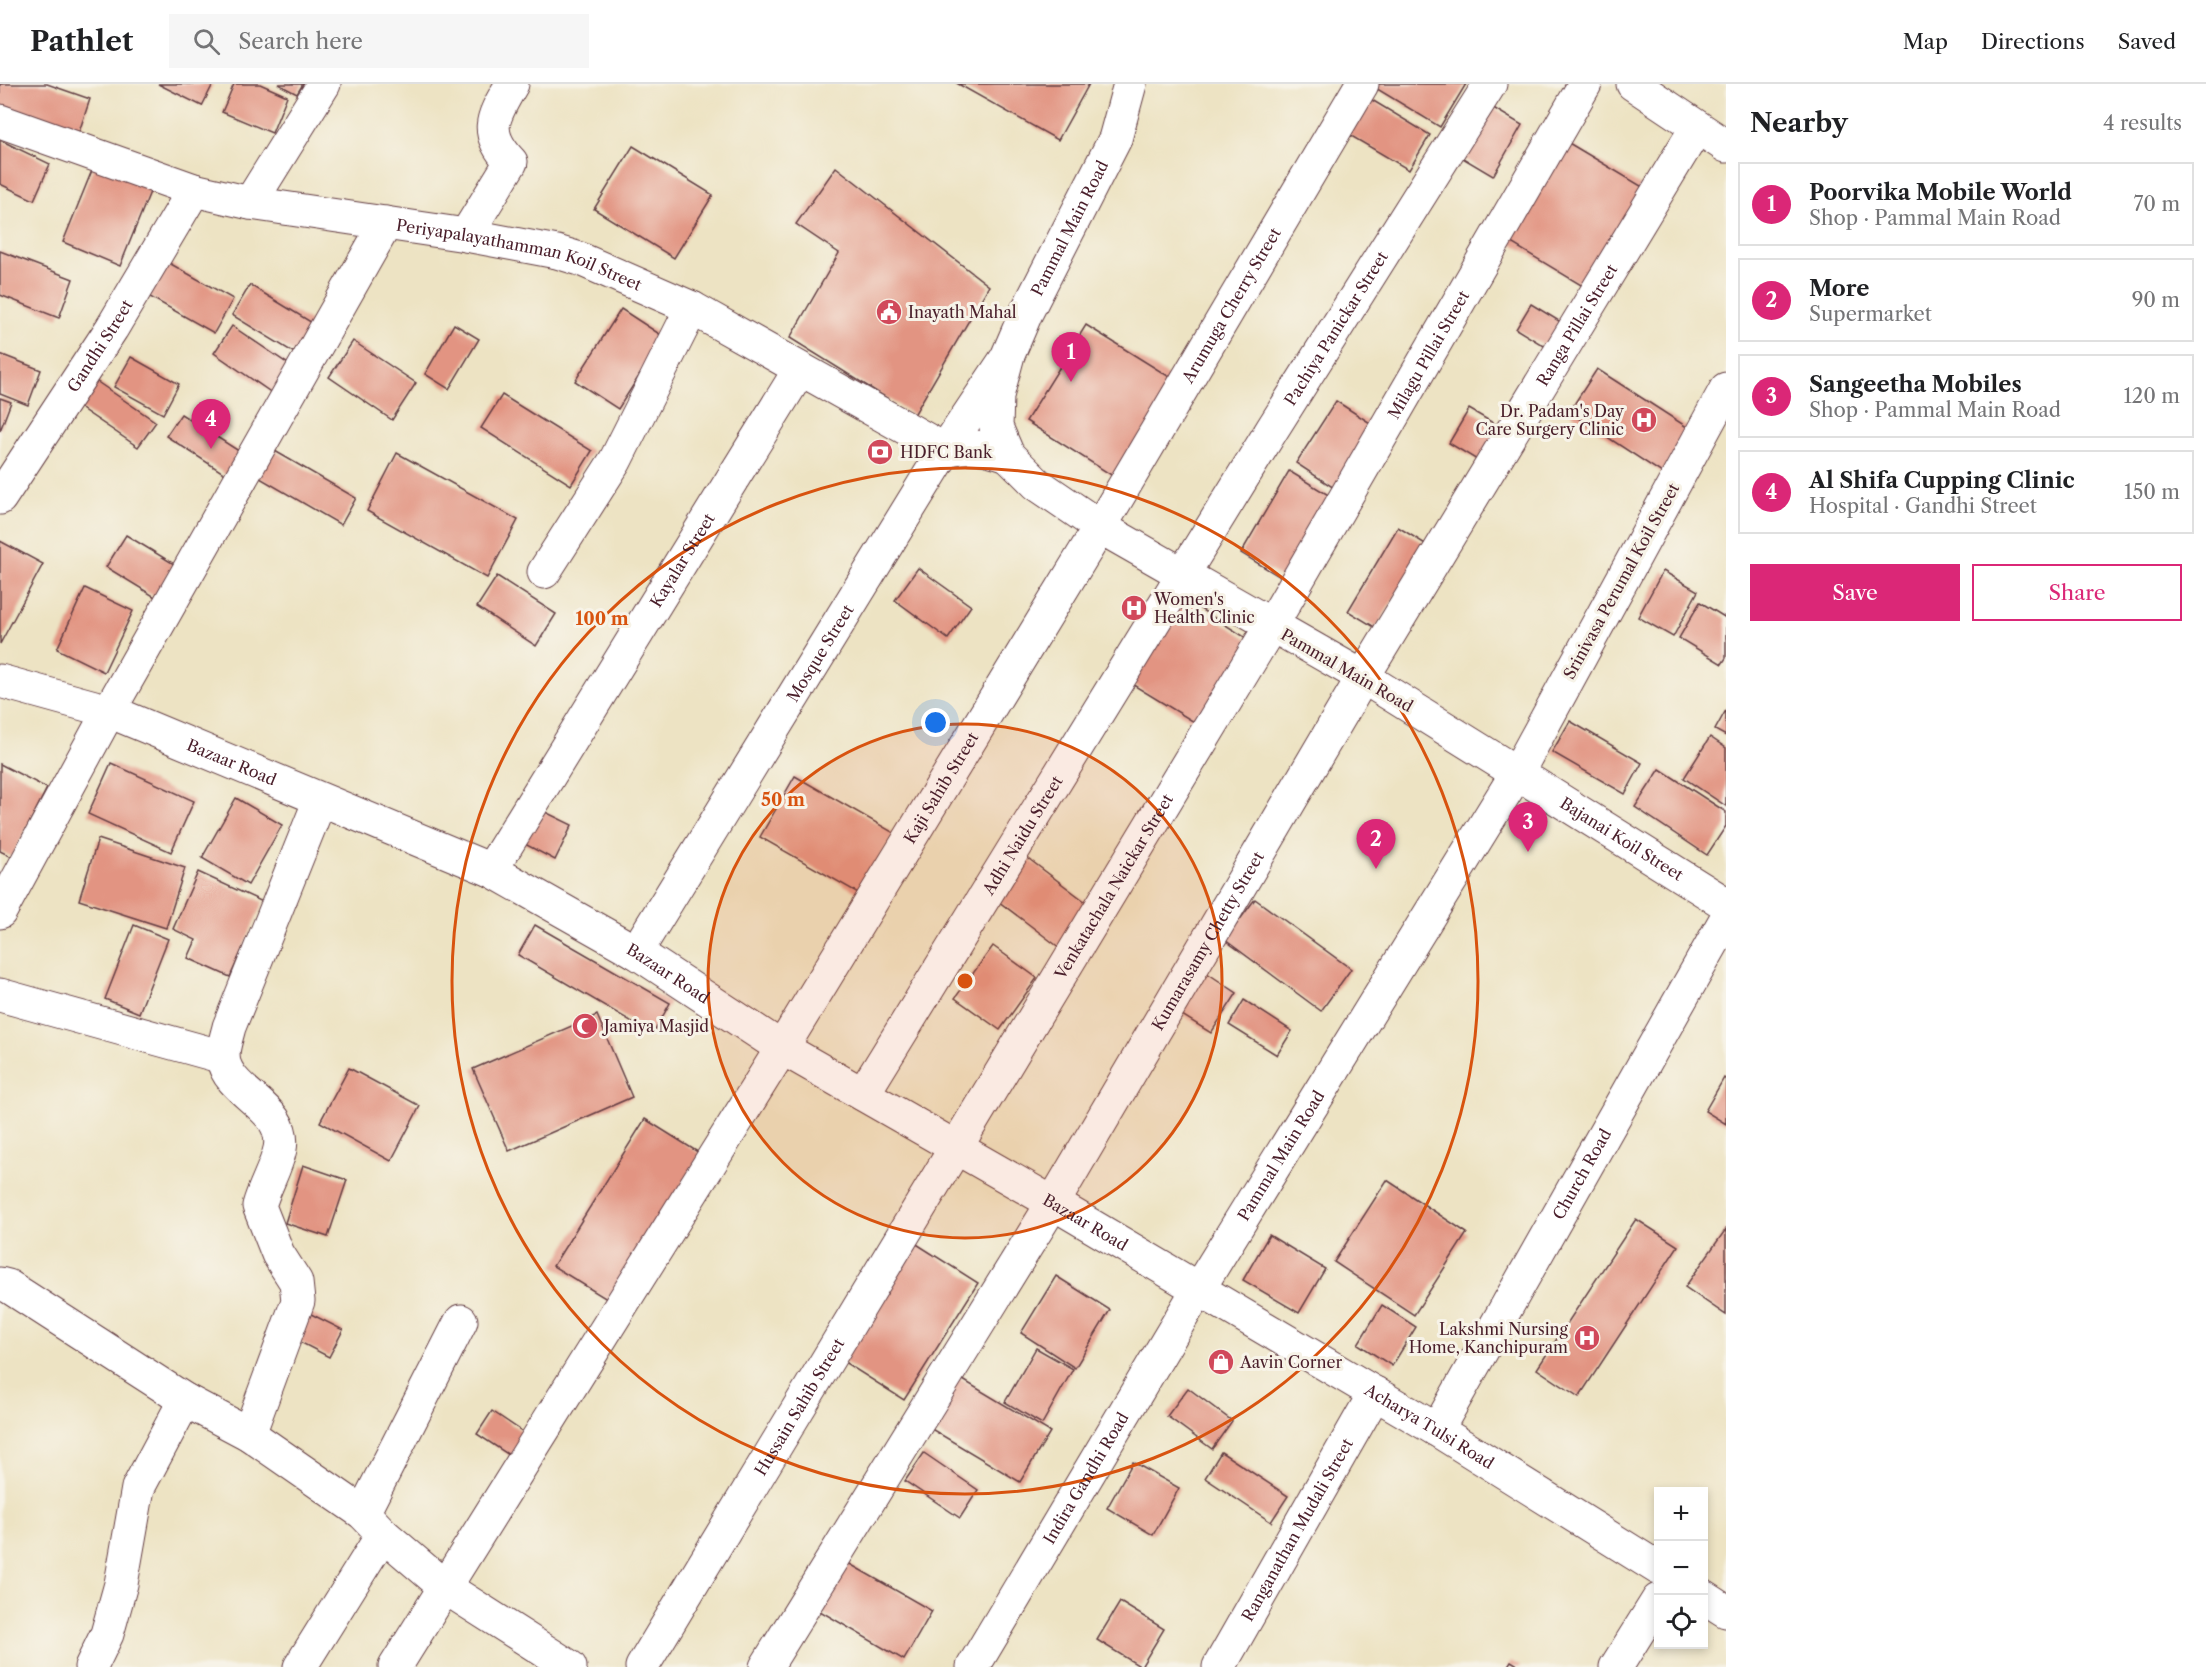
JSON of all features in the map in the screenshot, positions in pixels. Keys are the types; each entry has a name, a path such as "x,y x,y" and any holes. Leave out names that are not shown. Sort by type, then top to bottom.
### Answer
{"street":[{"path":"250,203 324,84"},
{"path":"466,235 511,162 496,146 492,131 497,111 512,84"},
{"name":"Pammal Main Road","path":"1130,84 1115,139 1031,303 1008,355 997,396 996,427 1008,455 1037,484 1100,527 1363,677 1517,773 1199,1288"},
{"name":"Arumuga Cherry Street","path":"1100,527 1362,84"},
{"name":"Pachiya Panickar Street","path":"1182,574 1490,84"},
{"name":"Milagu Pillai Street","path":"1271,626 1585,84"},
{"path":"1633,84 1726,146"},
{"name":"Periyapalayathamman Koil Street","path":"0,121 194,190 250,203 466,235 557,252 692,308 800,371 945,450"},
{"name":"Ranga Pillai Street","path":"1363,677 1697,127"},
{"name":"Gandhi Street","path":"0,498 112,328 194,190"},
{"path":"0,912 109,711 386,224"},
{"path":"544,572 615,461 692,308"},
{"name":"Mosque Street","path":"636,952 945,450 1008,355"},
{"name":"Kayalar Street","path":"491,870 800,371"},
{"name":"Srinivasa Perumal Koil Street","path":"1517,773 1726,389"},
{"path":"945,450 976,446 1008,455"},
{"name":"Kaji Sahib Street","path":"395,1667 782,1048 1100,527"},
{"name":"Adhi Naidu Street","path":"863,1094 1182,574"},
{"name":"Venkatachala Naickar Street","path":"957,1147 1271,626"},
{"name":"Kumarasamy Chetty Street","path":"766,1667 1053,1203 1363,677"},
{"name":"Bazaar Road","path":"0,681 109,711 491,870 636,952 782,1048 1199,1288"},
{"name":"Bajanai Koil Street","path":"1517,773 1726,904"},
{"path":"249,1434 298,1301 296,1282 278,1254 259,1206 280,1148 278,1131 267,1110 230,1078 223,1057 229,1027 320,800"},
{"name":"Church Road","path":"1437,1430 1723,933"},
{"path":"0,995 223,1057"},
{"name":"Hussain Sahib Street","path":"642,1667 957,1147"},
{"path":"0,1284 8,1286 185,1400 249,1434 373,1524 528,1656 570,1667"},
{"name":"Acharya Tulsi Road","path":"1199,1288 1437,1430 1654,1565"},
{"name":"Indira Gandhi Road","path":"973,1667 1199,1288"},
{"path":"300,1667 373,1524 461,1321"},
{"name":"Ranganathan Mudali Street","path":"1219,1667 1375,1393"},
{"path":"91,1667 107,1634 121,1584 138,1488 185,1400"},
{"path":"1708,1600 1726,1611"},
{"path":"1616,1667 1654,1608"}],"building":[{"path":"0,84 47,84 90,99 78,135 0,107"},
{"path":"158,84 213,84 202,106"},
{"path":"234,84 260,84 287,96 272,133 222,112"},
{"path":"278,84 303,84 297,94"},
{"path":"958,84 1089,84 1058,140"},
{"path":"1369,84 1466,84 1440,127"},
{"path":"1362,94 1430,135 1409,170 1341,130"},
{"path":"1480,100 1522,125 1493,176 1451,151"},
{"path":"1562,139 1646,189 1586,288 1503,238"},
{"path":"0,140 50,164 34,200 0,184"},
{"path":"633,146 713,195 674,258 594,209"},
{"path":"95,163 152,187 120,266 63,242"},
{"name":"Inayath Mahal","path":"836,167 989,286 914,415 790,338 839,253 796,224"},
{"path":"0,251 73,279 59,318 0,295"},
{"path":"162,259 233,299 214,333 143,293"},
{"path":"250,285 319,327 301,357 232,315"},
{"path":"1531,304 1564,324 1549,349 1516,329"},
{"path":"621,309 664,337 618,409 575,381"},
{"path":"454,324 479,339 449,389 425,374"},
{"path":"1086,325 1176,381 1116,478 1026,421"},
{"path":"232,326 291,366 272,393 214,353"},
{"path":"353,341 416,383 392,420 329,377"},
{"path":"0,354 41,370 28,405 0,394"},
{"path":"131,357 179,384 163,414 114,387"},
{"path":"1597,369 1690,429 1662,473 1569,412"},
{"path":"96,381 156,422 138,447 79,407"},
{"path":"502,395 592,451 571,485 481,428"},
{"path":"0,398 11,402 0,431"},
{"path":"1336,401 1378,428 1337,490 1296,463"},
{"path":"1469,409 1507,431 1487,466 1449,443"},
{"path":"181,414 245,455 231,478 166,436"},
{"path":"268,447 356,498 341,525 253,474"},
{"path":"397,453 518,520 487,578 367,511"},
{"path":"1289,471 1335,499 1287,581 1241,553"},
{"path":"1398,527 1427,545 1376,628 1348,611"},
{"path":"126,535 174,564 155,597 106,567"},
{"path":"0,541 43,564 0,644"},
{"path":"918,568 971,606 948,639 895,600"},
{"path":"1663,571 1698,591 1673,637 1638,617"},
{"path":"497,576 556,614 536,646 477,607"},
{"path":"85,588 133,611 104,672 57,649"},
{"path":"1183,598 1251,641 1199,725 1130,683"},
{"path":"1700,602 1726,618 1726,658 1722,664 1679,638"},
{"path":"1726,710 1726,736 1715,730"},
{"path":"1570,721 1642,763 1625,794 1552,752"},
{"path":"1710,737 1726,748 1726,806 1684,778"},
{"path":"111,763 194,801 171,852 88,814"},
{"path":"0,764 47,788 12,857 0,851"},
{"path":"1660,769 1726,812 1726,826 1707,855 1635,807"},
{"path":"795,776 894,833 860,894 760,837"},
{"path":"236,798 282,825 248,885 202,858"},
{"path":"537,808 572,825 555,860 521,842"},
{"path":"98,839 185,868 166,928 79,900"},
{"path":"1025,856 1091,906 1060,948 994,898"},
{"path":"198,872 263,902 230,977 188,958 196,940 173,929"},
{"path":"1255,899 1351,969 1321,1011 1225,940"},
{"path":"134,925 168,939 139,1013 105,999"},
{"path":"535,925 670,1003 653,1034 518,955"},
{"path":"993,946 1037,978 1000,1030 955,998"},
{"path":"1201,969 1237,993 1211,1033 1174,1010"},
{"path":"1244,1000 1292,1031 1277,1055 1229,1025"},
{"path":"597,1015 632,1097 509,1151 473,1069"},
{"path":"349,1068 420,1106 391,1161 320,1122"},
{"path":"1724,1078 1726,1080 1726,1124 1705,1111"},
{"path":"645,1119 701,1154 610,1301 553,1266"},
{"path":"303,1165 347,1180 328,1237 285,1223"},
{"path":"1387,1180 1467,1233 1414,1315 1334,1262"},
{"path":"1636,1219 1678,1246 1579,1397 1537,1369"},
{"path":"1726,1229 1726,1315 1685,1287"},
{"path":"1269,1235 1325,1269 1299,1313 1243,1280"},
{"path":"915,1243 978,1283 904,1400 841,1360"},
{"path":"1056,1276 1110,1310 1075,1368 1021,1333"},
{"path":"1382,1305 1416,1327 1392,1366 1358,1344"},
{"path":"305,1311 343,1330 329,1357 292,1338"},
{"path":"1036,1348 1073,1369 1042,1424 1005,1402"},
{"path":"953,1374 1050,1432 1020,1482 923,1424"},
{"path":"1188,1388 1232,1421 1212,1449 1167,1416"},
{"path":"492,1411 526,1434 512,1457 477,1434"},
{"path":"1221,1452 1288,1496 1271,1522 1205,1478"},
{"path":"924,1453 978,1490 960,1518 905,1481"},
{"path":"1133,1462 1179,1488 1153,1535 1107,1508"},
{"path":"841,1559 932,1611 904,1660 813,1607"},
{"path":"1120,1602 1164,1629 1141,1667 1097,1640"},
{"path":"1511,1661 1521,1667 1507,1667"}],"place":[{"name":"Inayath Mahal","path":"889,312"},
{"name":"Poorvika Mobile World","path":"1071,382"},
{"name":"Dr. Padam's Day Care Surgery Clinic","path":"1644,420"},
{"name":"Al Shifa Cupping Clinic","path":"211,449"},
{"name":"HDFC Bank","path":"880,452"},
{"name":"Women's Health Clinic","path":"1134,608"},
{"name":"Sangeetha Mobiles","path":"1528,852"},
{"name":"More","path":"1376,869"},
{"name":"Jamiya Masjid","path":"585,1026"},
{"name":"Lakshmi Nursing Home, Kanchipuram","path":"1587,1338"},
{"name":"Aavin Corner","path":"1221,1362"}]}
